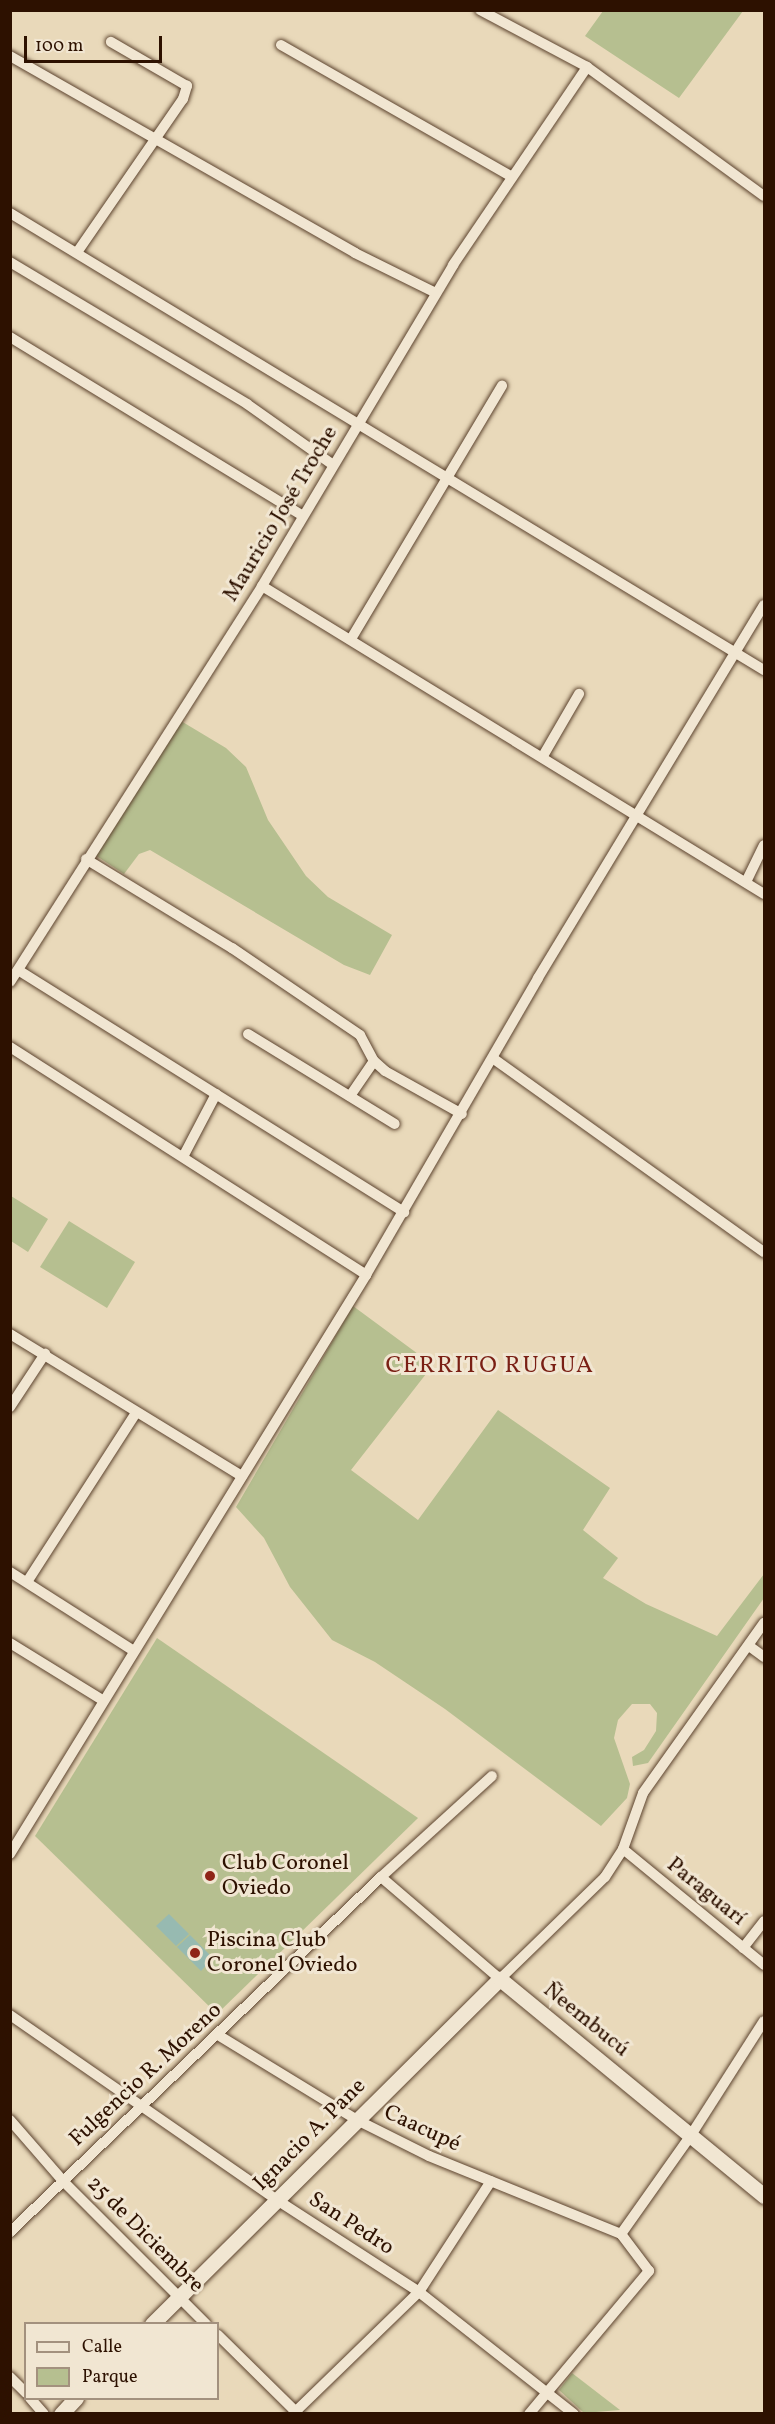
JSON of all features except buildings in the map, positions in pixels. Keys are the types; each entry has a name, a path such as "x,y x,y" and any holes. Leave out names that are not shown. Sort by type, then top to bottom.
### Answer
{"street":[{"path":"480,10 587,67 765,196"},
{"path":"78,251 183,99 187,86 111,42"},
{"path":"281,45 511,176"},
{"path":"10,56 356,253 436,293"},
{"name":"Mauricio José Troche","path":"10,982 86,859 262,586 436,293 511,176 587,67"},
{"path":"10,213 78,251 358,424 765,670"},
{"path":"10,262 247,404 333,465"},
{"path":"10,337 303,516"},
{"path":"351,639 502,386"},
{"path":"262,586 765,894"},
{"path":"12,1847 366,1275 494,1059 538,978 639,815 734,652 765,605"},
{"path":"543,756 579,694"},
{"path":"746,882 765,845"},
{"path":"86,859 232,948 360,1035 374,1061 462,1114"},
{"path":"18,970 404,1212"},
{"path":"248,1034 395,1124"},
{"path":"10,1047 184,1155 366,1275"},
{"path":"494,1059 765,1252"},
{"path":"350,1096 374,1061"},
{"path":"184,1155 216,1094"},
{"path":"10,1334 242,1476"},
{"path":"10,1407 45,1354"},
{"path":"27,1582 136,1413"},
{"path":"10,1572 134,1651"},
{"path":"500,1979 605,1877 623,1849 644,1793 765,1623"},
{"path":"10,1643 104,1701"},
{"path":"749,1646 765,1657"},
{"name":"Fulgencio R. Moreno","path":"10,2232 140,2105 218,2035 381,1877 492,1776"},
{"name":"Paraguarí","path":"623,1849 765,1965"},
{"name":"Ñeembucú","path":"381,1877 500,1979 765,2196"},
{"path":"743,1948 765,1921"},
{"name":"Ignacio A. Pane","path":"155,2322 500,1979"},
{"name":"San Pedro","path":"10,2014 277,2200 418,2292 551,2392 574,2414"},
{"path":"529,2414 551,2392 649,2271 621,2234 691,2135 765,2021"},
{"name":"Caacupé","path":"218,2035 357,2120 491,2181 621,2234"},
{"name":"25 de Diciembre","path":"10,2120 63,2181 204,2322"},
{"path":"219,2336 295,2413 418,2292 491,2181"},
{"path":"10,2377 24,2391"},
{"path":"32,2400 44,2414"},
{"path":"61,2414 74,2400"}],"green space":[{"path":"603,11 743,11 679,98 585,36"},
{"path":"181,721 226,748 246,767 268,820 306,876 328,897 392,935 370,975 344,965 150,850 139,854 124,874 95,855"},
{"path":"11,1196 48,1219 28,1252 11,1241"},
{"path":"69,1221 135,1262 107,1308 40,1267"},
{"path":"353,1306 433,1365 351,1470 418,1520 498,1410 610,1488 583,1530 618,1558 603,1578 646,1604 717,1636 764,1574 764,1598 648,1763 633,1766 632,1757 644,1750 656,1731 657,1713 650,1704 632,1704 618,1720 614,1738 630,1784 627,1798 601,1826 445,1709 375,1662 332,1640 290,1587 264,1538 236,1507"},
{"path":"157,1638 418,1818 217,2014 35,1836"},
{"path":"572,2373 620,2410 584,2413 559,2390"}],"water":[{"path":"169,1914 189,1934 176,1946 156,1926"},
{"name":"Piscina Club Coronel Oviedo","path":"190,1935 213,1958 201,1971 177,1947"}],"place":[{"name":"Club Coronel Oviedo","path":"210,1876"},
{"name":"Piscina Club Coronel Oviedo","path":"195,1953"}],"district":[{"name":"CERRITO RUGUA","path":"490,1367"}]}
